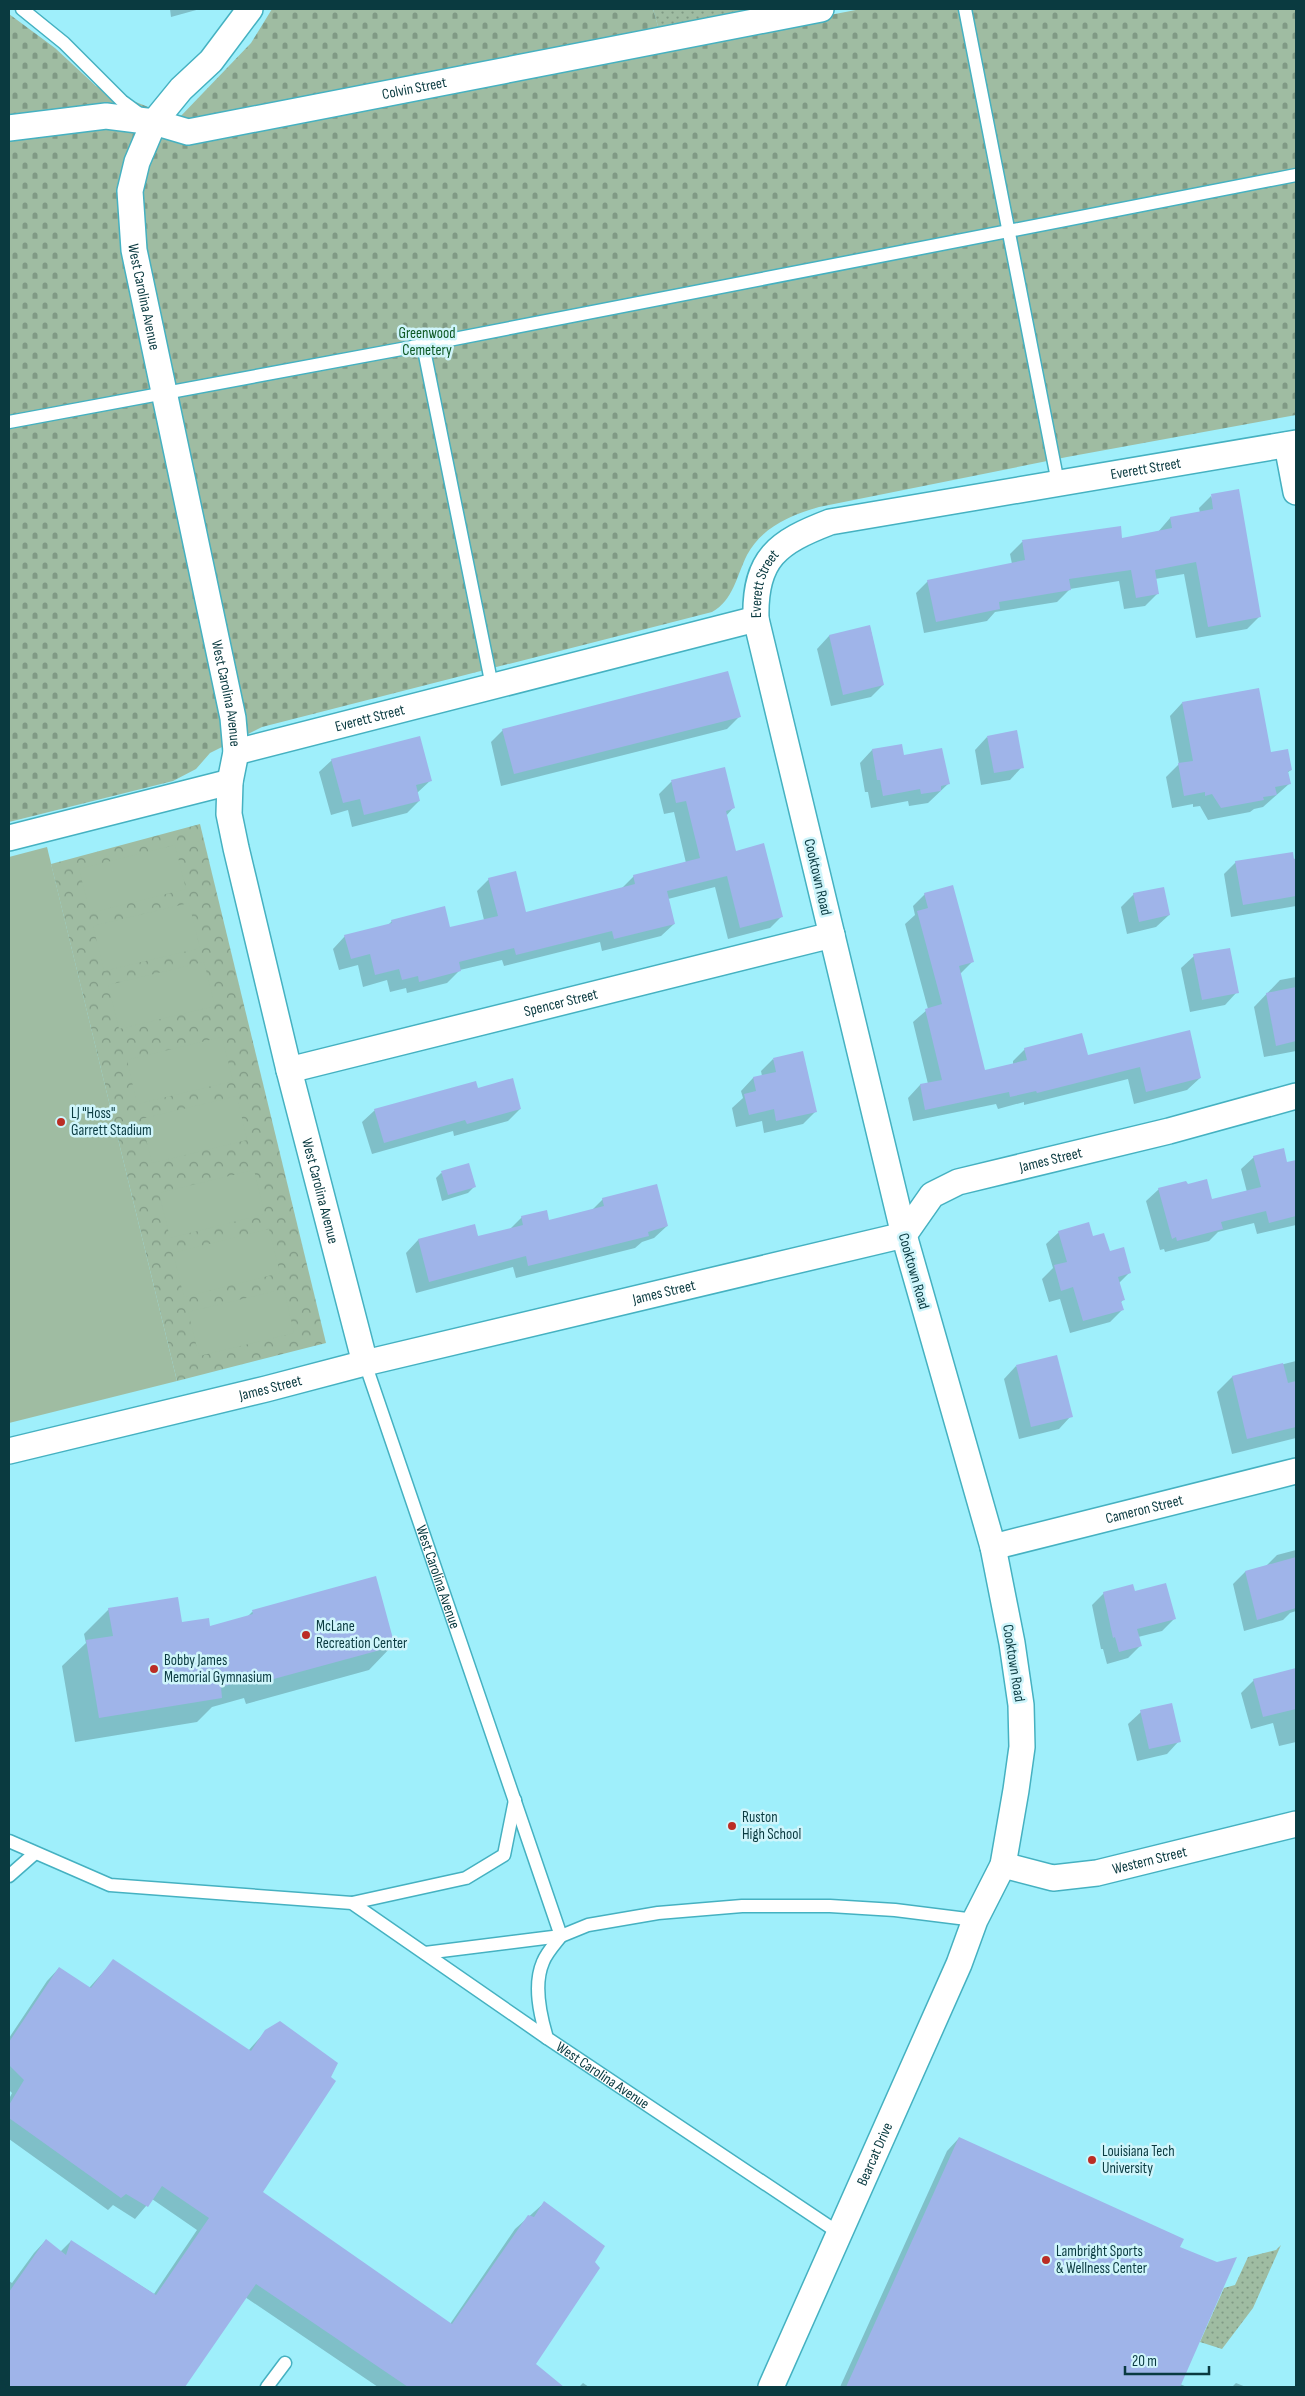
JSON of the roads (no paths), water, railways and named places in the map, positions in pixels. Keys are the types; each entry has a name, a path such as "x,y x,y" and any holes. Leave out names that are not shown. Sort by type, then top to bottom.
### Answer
{"street":[{"name":"West Carolina Avenue","path":"250,9 211,61 182,89 154,122 137,162 130,191 131,220 134,250 233,718 236,752 230,782 229,814 289,1070 365,1363"},
{"name":"Colvin Street","path":"9,128 106,116 154,122 188,132 821,9"},
{"name":"Everett Street","path":"236,752 756,619 756,598 760,576 772,553 796,535 830,522 1292,444"},
{"path":"1292,444 1296,492"},
{"name":"Cooktown Road","path":"756,619 904,1235 993,1548 1012,1644 1022,1704 1022,1747 1003,1865 975,1920"},
{"path":"9,838 230,782"},
{"name":"Spencer Street","path":"289,1070 832,935"},
{"name":"James Street","path":"9,1451 365,1363 904,1235 932,1195 958,1182 1170,1131 1296,1096"},
{"name":"Cameron Street","path":"993,1548 1296,1471"},
{"name":"Western Street","path":"1003,1865 1053,1878 1072,1877 1097,1873 1296,1824"},
{"name":"Bearcat Drive","path":"771,2387 959,1964 975,1920"}],"lane":[{"path":"22,9 64,43 122,102 154,122"},
{"path":"965,9 1006,231 1058,483"},
{"path":"9,422 424,345 1296,175"},
{"path":"424,345 492,686"},
{"name":"West Carolina Avenue","path":"365,1363 561,1936 543,1962 539,1990 540,2014 547,2038 839,2233"},
{"path":"9,1841 34,1854 110,1885 352,1903 466,1878 504,1855 515,1799"},
{"path":"9,1876 34,1854"},
{"path":"352,1903 547,2038"},
{"path":"425,1953 561,1936 588,1925 658,1913 773,1905 895,1910 975,1920"},
{"path":"268,2387 285,2363"}],"place":[{"name":"LJ \"Hoss\" Garrett Stadium","path":"61,1122"},
{"name":"McLane Recreation Center","path":"306,1635"},
{"name":"Bobby James Memorial Gymnasium","path":"154,1669"},
{"name":"Ruston High School","path":"732,1826"},
{"name":"Louisiana Tech University","path":"1092,2160"},
{"name":"Lambright Sports & Wellness Center","path":"1046,2260"}],"park label":[{"name":"Greenwood Cemetery","path":"427,342"}]}
